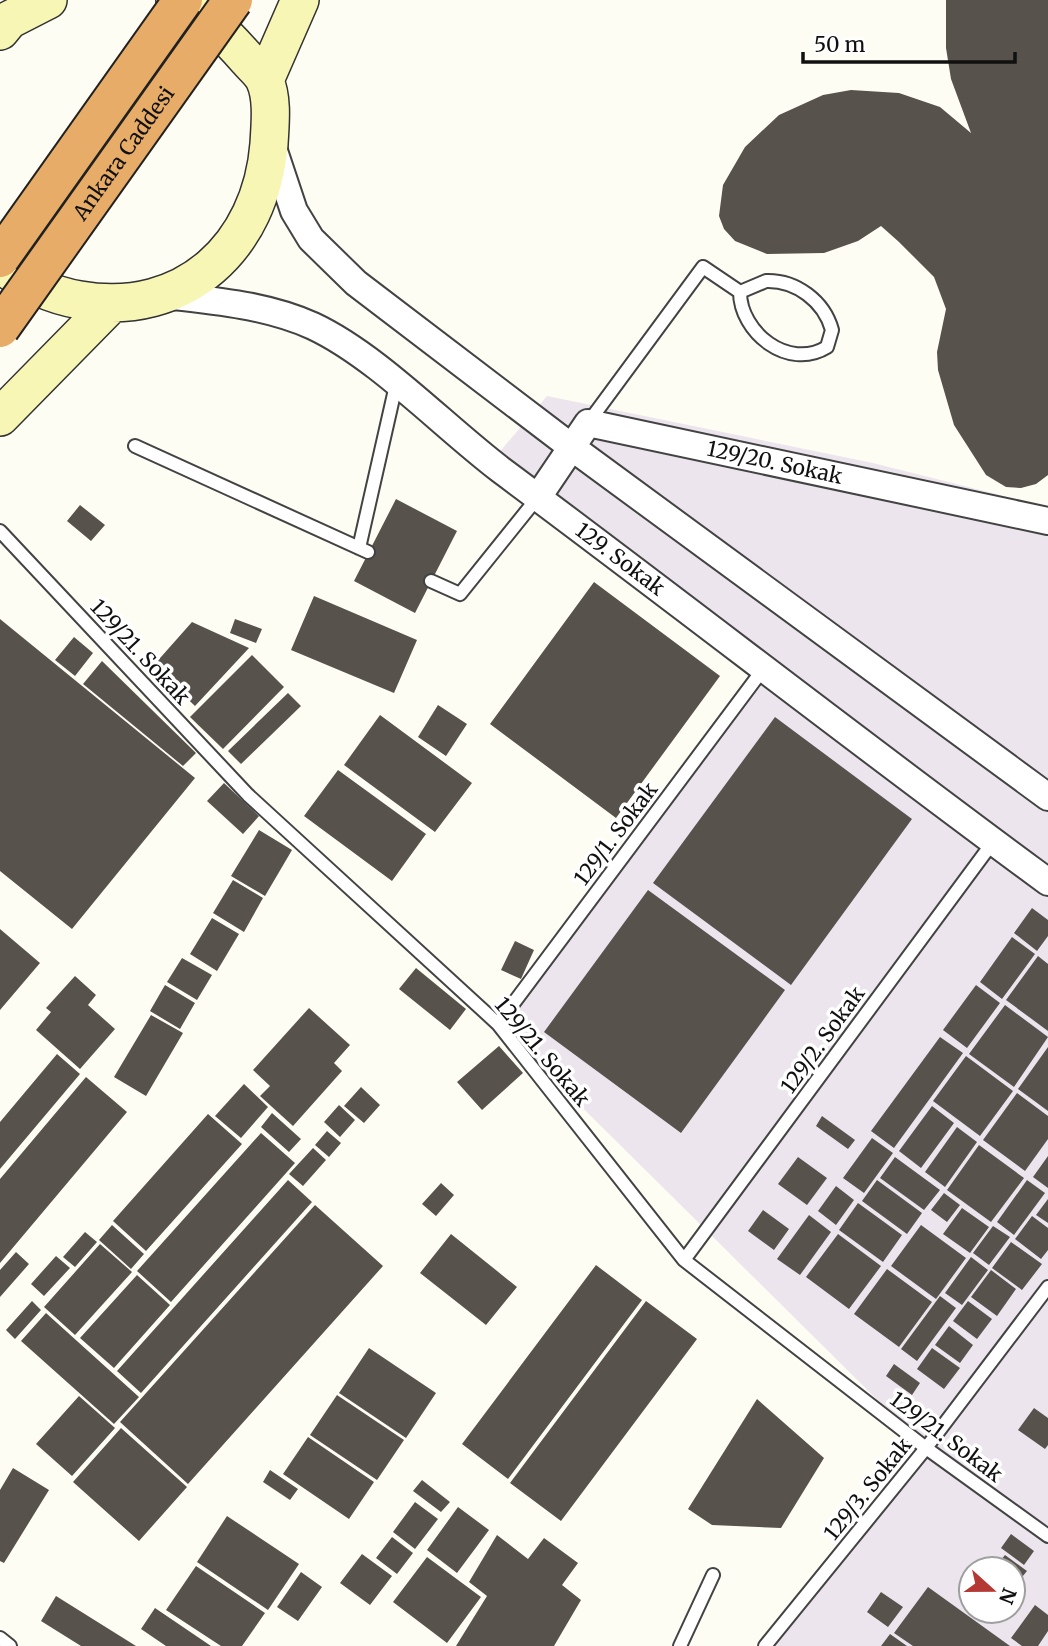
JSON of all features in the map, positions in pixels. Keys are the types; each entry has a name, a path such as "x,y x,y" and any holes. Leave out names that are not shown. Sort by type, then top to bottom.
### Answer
{"highway":[{"name":"Ankara Caddesi","path":"0,260 183,0"},
{"name":"Ankara Caddesi","path":"0,328 233,0"}],"main road":[{"path":"0,5 23,0"},
{"path":"0,31 9,20 48,0"},
{"path":"175,0 196,9 225,33 265,80 300,0"},
{"name":"Ankara Caddesi","path":"0,260 55,296 110,306 166,295 203,275 241,237 266,178 270,111 265,80"},
{"path":"0,417 110,306"}],"street":[{"path":"269,138 294,211 311,239 356,283 570,446 1048,797"},
{"name":"129. Sokak","path":"166,295 236,304 278,313 313,326 350,347 538,497 1048,882"},
{"path":"538,497 588,423"},
{"name":"129/20. Sokak","path":"588,423 1048,521"}],"lane":[{"path":"588,423 621,373 703,267 740,292 750,326 756,335 771,346 800,353 827,347 831,326 815,300 788,284 773,281 740,292"},
{"path":"135,446 364,550 396,385"},
{"path":"431,581 460,594 538,497"},
{"name":"129/21. Sokak","path":"0,531 248,795 498,1024 684,1260 926,1448 1048,1536"},
{"name":"129/1. Sokak","path":"498,1024 764,668"},
{"name":"129/2. Sokak","path":"684,1260 993,842"},
{"name":"129/3. Sokak","path":"765,1646 926,1448 1048,1287"},
{"path":"680,1646 713,1576"},
{"path":"0,1638 10,1646"}],"shaded area":[{"path":"547,396 873,463 1048,507 1048,1646 767,1646 926,1448 498,1024 764,668 491,462"}],"building":[{"path":"946,0 1048,0 1048,475 1036,484 1021,488 1006,487 986,475 954,425 938,370 937,352 946,309 934,277 899,242 881,226 858,241 824,253 767,254 735,241 724,229 719,216 723,185 745,147 779,115 823,95 851,90 899,93 940,107 971,133 951,79 946,48"},
{"path":"396,499 457,531 415,613 354,581"},
{"path":"80,505 105,525 91,541 67,521"},
{"path":"594,582 720,676 616,818 490,724"},
{"path":"314,596 417,640 394,693 291,650"},
{"path":"0,619 195,778 72,929 0,871"},
{"path":"235,619 262,629 256,643 230,633"},
{"path":"192,622 249,648 195,706 153,666"},
{"path":"74,637 93,653 75,676 55,660"},
{"path":"252,655 284,687 223,749 190,717"},
{"path":"102,661 196,753 183,766 83,684"},
{"path":"288,693 301,706 241,764 228,751"},
{"path":"438,705 467,724 446,756 418,737"},
{"path":"380,715 472,783 435,832 344,765"},
{"path":"775,717 912,819 791,985 653,883"},
{"path":"338,770 426,834 392,881 304,816"},
{"path":"224,783 259,816 243,834 207,801"},
{"path":"259,830 292,850 265,896 231,876"},
{"path":"233,880 263,898 244,932 213,913"},
{"path":"648,890 785,990 681,1133 544,1032"},
{"path":"1032,908 1048,920 1048,936 1037,951 1014,933"},
{"path":"212,918 239,934 217,971 190,954"},
{"path":"0,929 40,963 0,1010"},
{"path":"1012,937 1035,954 1002,999 980,982"},
{"path":"515,941 534,950 521,979 501,970"},
{"path":"1038,956 1048,964 1048,1031 1006,1000"},
{"path":"182,958 212,975 197,1000 167,982"},
{"path":"416,968 466,1009 450,1030 399,989"},
{"path":"75,976 96,995 88,1005 115,1029 80,1069 36,1030 51,1012 46,1008"},
{"path":"165,985 195,1003 180,1029 150,1011"},
{"path":"976,985 1000,1003 967,1048 943,1030"},
{"path":"1005,1005 1048,1037 1014,1087 969,1054"},
{"path":"309,1008 350,1045 334,1063 342,1071 293,1126 260,1096 270,1086 253,1070"},
{"path":"151,1015 183,1033 146,1096 114,1077"},
{"path":"940,1037 963,1053 894,1148 871,1131"},
{"path":"499,1046 523,1073 482,1110 457,1082"},
{"path":"1048,1047 1048,1111 1018,1089"},
{"path":"57,1054 80,1074 0,1169 0,1122"},
{"path":"966,1056 1013,1091 980,1136 933,1101"},
{"path":"86,1077 127,1112 0,1263 0,1179"},
{"path":"244,1084 268,1107 241,1138 215,1116"},
{"path":"361,1087 380,1105 364,1123 344,1106"},
{"path":"1017,1093 1048,1116 1048,1139 1025,1171 983,1140"},
{"path":"339,1105 355,1120 340,1137 324,1122"},
{"path":"932,1106 954,1123 921,1168 899,1151"},
{"path":"272,1113 301,1139 289,1152 261,1127"},
{"path":"208,1114 242,1144 146,1251 113,1221"},
{"path":"822,1116 855,1140 848,1149 816,1126"},
{"path":"957,1127 977,1142 945,1187 925,1172"},
{"path":"327,1131 341,1143 329,1157 315,1145"},
{"path":"261,1133 295,1163 171,1302 137,1271"},
{"path":"872,1138 893,1153 864,1193 843,1178"},
{"path":"979,1145 1024,1178 991,1222 947,1190"},
{"path":"313,1148 326,1160 303,1186 289,1174"},
{"path":"1048,1156 1048,1188 1033,1177"},
{"path":"798,1157 827,1178 807,1205 778,1184"},
{"path":"895,1157 940,1190 924,1210 880,1178"},
{"path":"288,1180 312,1202 141,1393 117,1371"},
{"path":"877,1180 922,1213 907,1234 862,1201"},
{"path":"1027,1180 1045,1193 1014,1235 997,1222"},
{"path":"441,1183 454,1195 436,1216 422,1204"},
{"path":"836,1186 854,1200 836,1225 818,1211"},
{"path":"944,1193 960,1205 947,1222 931,1210"},
{"path":"1048,1199 1048,1223 1036,1215"},
{"path":"858,1203 902,1235 883,1262 839,1230"},
{"path":"315,1205 383,1266 188,1484 120,1422"},
{"path":"962,1208 989,1227 970,1253 943,1234"},
{"path":"763,1210 789,1229 774,1250 748,1231"},
{"path":"809,1215 831,1232 800,1275 777,1259"},
{"path":"1032,1216 1048,1228 1048,1250 1041,1259 1015,1239"},
{"path":"112,1225 144,1254 131,1269 99,1240"},
{"path":"921,1225 966,1258 936,1299 891,1266"},
{"path":"993,1226 1010,1237 989,1265 973,1253"},
{"path":"85,1232 97,1242 75,1267 63,1257"},
{"path":"451,1234 517,1287 486,1325 420,1273"},
{"path":"838,1234 881,1266 849,1309 806,1277"},
{"path":"1011,1242 1042,1264 1022,1290 992,1268"},
{"path":"100,1244 132,1272 75,1335 44,1307"},
{"path":"16,1252 29,1264 0,1297 0,1270"},
{"path":"56,1256 70,1268 44,1296 31,1284"},
{"path":"971,1257 988,1270 962,1305 945,1293"},
{"path":"596,1265 642,1300 508,1479 462,1444"},
{"path":"887,1269 932,1302 899,1347 854,1314"},
{"path":"991,1270 1016,1289 997,1316 971,1297"},
{"path":"137,1275 170,1305 114,1368 80,1338"},
{"path":"940,1296 956,1308 917,1361 901,1349"},
{"path":"32,1301 41,1310 15,1339 6,1330"},
{"path":"646,1301 697,1339 561,1521 510,1483"},
{"path":"968,1301 992,1319 977,1339 953,1321"},
{"path":"46,1313 139,1397 114,1424 21,1341"},
{"path":"949,1326 973,1345 960,1363 935,1345"},
{"path":"369,1348 436,1393 406,1438 339,1393"},
{"path":"932,1348 960,1368 944,1389 917,1369"},
{"path":"894,1364 920,1383 912,1395 886,1376"},
{"path":"337,1395 404,1440 377,1480 310,1435"},
{"path":"79,1396 115,1428 72,1476 36,1444"},
{"path":"757,1399 824,1458 781,1528 712,1525 688,1509"},
{"path":"1034,1408 1048,1418 1048,1445 1045,1449 1018,1430"},
{"path":"121,1428 187,1487 139,1541 73,1482"},
{"path":"308,1437 374,1482 349,1519 283,1474"},
{"path":"13,1468 49,1490 4,1563 0,1561 0,1490"},
{"path":"270,1470 298,1489 290,1500 263,1482"},
{"path":"422,1480 450,1502 441,1512 413,1491"},
{"path":"415,1502 438,1519 415,1549 393,1532"},
{"path":"458,1507 489,1530 457,1573 427,1550"},
{"path":"227,1516 299,1564 268,1610 197,1562"},
{"path":"1011,1534 1034,1551 1027,1561 1027,1555 1010,1555 1001,1548"},
{"path":"497,1535 528,1559 544,1538 578,1563 562,1585 581,1600 554,1646 456,1646 487,1596 469,1582"},
{"path":"392,1537 413,1553 397,1574 376,1558"},
{"path":"362,1554 392,1576 370,1605 340,1583"},
{"path":"427,1557 481,1597 447,1643 393,1602"},
{"path":"196,1566 265,1613 242,1646 221,1646 166,1610"},
{"path":"301,1572 322,1587 298,1621 277,1607"},
{"path":"928,1587 957,1608 957,1625 981,1625 1010,1646 913,1646 894,1633"},
{"path":"881,1592 903,1607 888,1627 867,1612"},
{"path":"56,1596 136,1646 81,1646 41,1621"},
{"path":"1035,1605 1048,1615 1048,1631 1038,1646 1022,1646 1011,1638 1020,1625 1027,1625 1027,1616"},
{"path":"155,1608 211,1646 166,1646 141,1629"},
{"path":"890,1634 907,1646 881,1646"}]}
